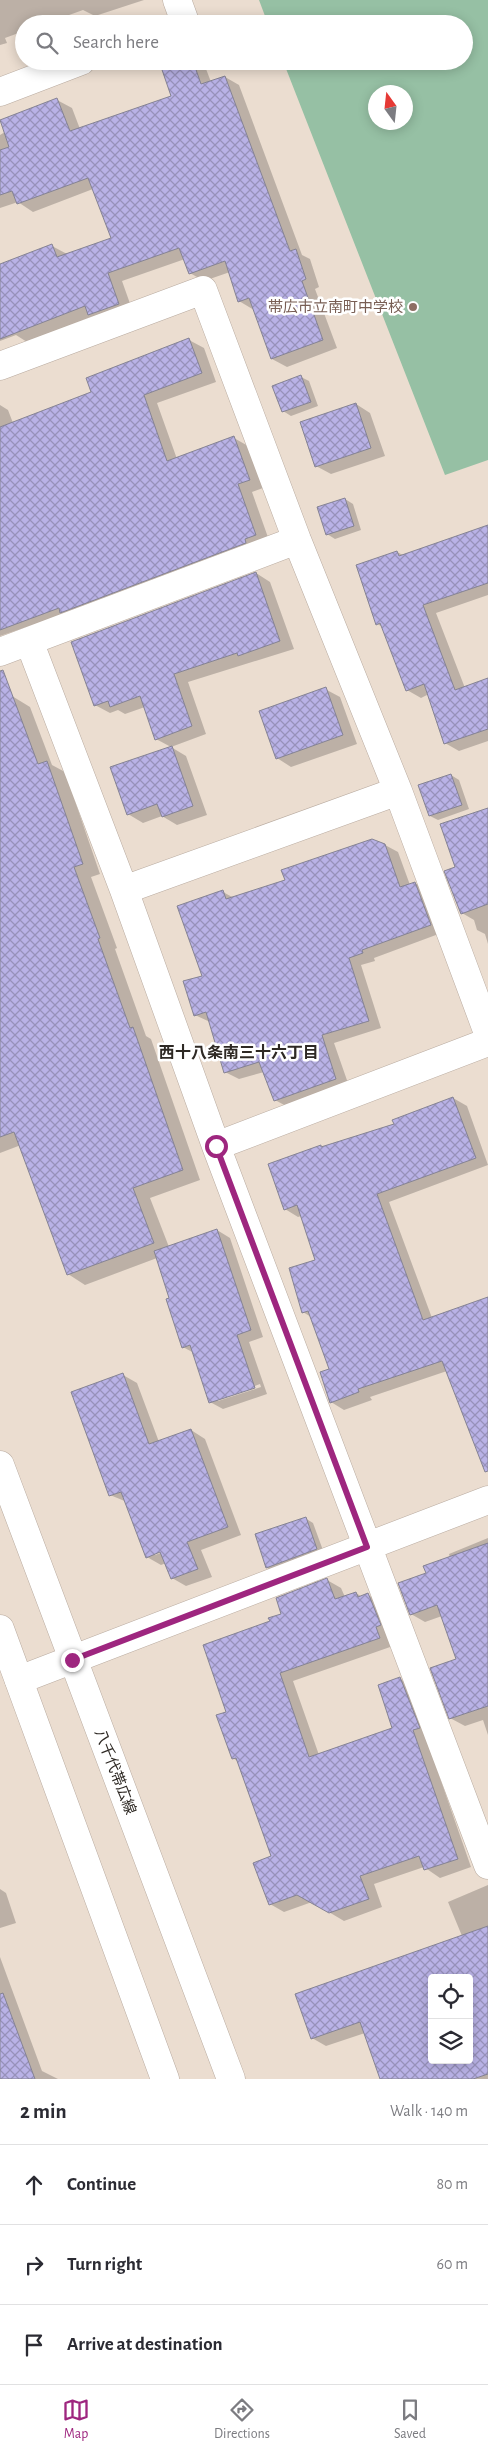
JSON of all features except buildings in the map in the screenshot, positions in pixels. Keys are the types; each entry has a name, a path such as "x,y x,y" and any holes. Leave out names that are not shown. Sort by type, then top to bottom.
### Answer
{"street":[{"path":"177,0 182,15"},
{"path":"0,92 57,70"},
{"path":"0,366 203,290 297,540 398,791 488,1034"},
{"path":"0,652 297,540"},
{"path":"29,641 124,890 216,1146 488,1866"},
{"path":"124,890 398,791"},
{"path":"216,1146 488,1042"},
{"name":"八千代帯広線","path":"0,1465 231,2079"},
{"path":"19,1680 488,1500"},
{"path":"0,1630 165,2079"}],"green space":[{"name":"帯広市立南町中学校","path":"259,0 488,0 488,460 445,475 287,70 473,70 473,15 265,15"}],"place":[{"name":"帯広市立南町中学校","path":"413,307"}],"district":[{"name":"西十八条南三十六丁目","path":"239,1053"}],"route":[{"path":"72,1660 367,1547 216,1146"}]}
